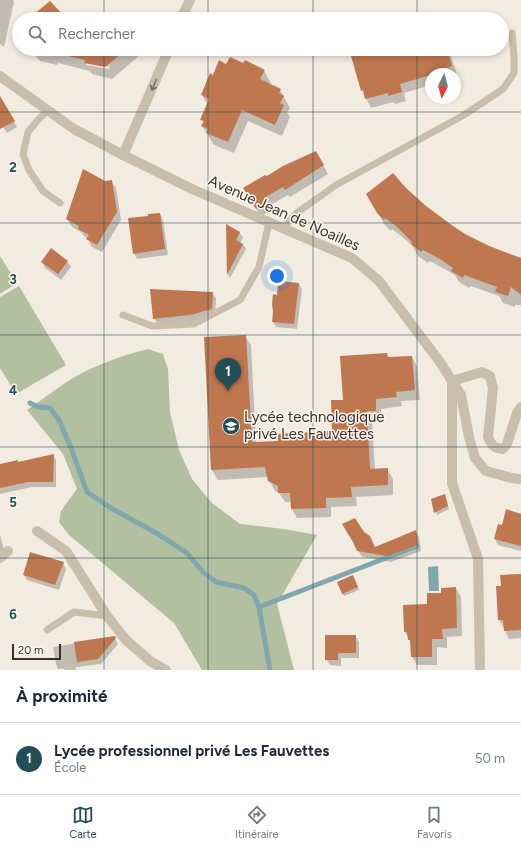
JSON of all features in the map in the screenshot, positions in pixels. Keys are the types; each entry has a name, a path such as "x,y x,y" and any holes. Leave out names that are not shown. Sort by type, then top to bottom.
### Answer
{"street":[{"path":"184,12 190,0"},
{"path":"123,155 166,56"},
{"name":"Avenue Jean de Noailles","path":"0,76 74,129 123,155 192,189 352,258 379,281 440,362 461,395 469,437 475,458 486,471 521,479"},
{"path":"480,670 478,559 452,482 452,381 482,372 490,376 493,388 488,437 491,444 496,448 503,449 507,444 517,413 521,407"},
{"path":"38,531 66,551 107,616 126,640 150,661 166,670"}],"lane":[{"path":"283,228 298,212 336,184 464,115 503,89 514,72 512,33"},
{"path":"48,110 28,132 23,154 29,170 42,191 60,203"},
{"path":"123,315 152,326 194,324 240,300 259,268 269,222"},
{"path":"47,630 74,612 107,616"}],"green space":[{"path":"0,256 17,283 0,294"},
{"path":"19,286 66,365 16,394 0,368 0,297"},
{"path":"148,349 163,354 168,369 170,412 179,450 192,479 212,503 240,524 284,529 317,535 277,604 294,670 202,670 174,623 69,535 59,522 61,511 77,489 63,454 27,410 62,385 82,373 109,361"}],"water":[{"path":"438,566 439,591 429,591 428,567"}],"building":[{"path":"50,1 60,12 37,12"},
{"path":"68,56 118,56 105,67 84,63 85,60"},
{"path":"351,56 449,56 452,66 445,68 425,68 425,77 400,84 402,92 388,96 388,93 365,99 363,90 361,91"},
{"path":"230,57 243,63 245,60 265,70 260,79 281,89 279,93 284,96 280,103 284,105 275,125 242,110 228,142 206,133 208,129 201,126 204,121 200,120 209,99 201,95 210,73 213,75 219,60 226,64"},
{"path":"0,96 15,121 0,129"},
{"path":"316,151 324,165 285,190 283,187 264,198 263,203 256,209 243,188 265,175 267,176 283,166"},
{"path":"83,169 105,181 112,180 117,212 97,245 86,239 89,235 78,229 79,226 66,219"},
{"path":"393,173 406,188 426,206 465,234 489,246 521,258 521,295 511,287 508,296 495,292 497,287 464,275 463,278 451,271 453,268 440,259 423,250 421,252 411,244 412,242 396,226 385,218 384,220 377,213 366,194"},
{"path":"160,213 165,249 133,254 128,218"},
{"path":"226,224 240,232 236,240 243,244 227,275"},
{"path":"51,248 68,261 58,274 41,262"},
{"path":"278,281 299,283 294,324 272,322 273,294 277,295"},
{"path":"150,289 213,292 212,309 190,315 153,319"},
{"path":"246,335 252,442 278,441 277,434 332,431 331,400 343,400 340,356 387,353 388,357 412,356 415,390 396,392 397,397 376,399 376,411 367,411 370,469 388,468 388,485 351,487 352,497 326,498 326,508 291,509 290,493 278,493 278,486 268,481 265,467 211,470 204,337"},
{"path":"54,454 53,482 28,482 0,488 0,464 18,460 18,462"},
{"path":"445,494 448,506 434,513 431,499"},
{"path":"506,509 521,514 521,546 494,539 498,524 502,525"},
{"path":"355,518 364,532 370,536 375,547 416,530 418,545 387,556 357,551 342,524"},
{"path":"30,552 64,562 55,585 23,575"},
{"path":"521,574 521,630 504,631 503,620 498,620 496,586 501,586 500,575"},
{"path":"353,575 358,587 342,594 337,582"},
{"path":"456,587 457,628 442,629 443,639 432,639 432,657 411,657 410,640 408,640 407,632 404,632 403,605 427,604 427,593 441,593 441,588"},
{"path":"325,635 356,635 356,653 338,653 338,660 325,660"},
{"path":"115,636 116,638 98,659 77,662 74,642"}],"waterway":[{"path":"30,403 38,407 50,408 59,420 87,492 187,553 203,572 216,582 244,588 254,595 259,607 270,670"},
{"path":"259,607 417,546"}],"place":[{"name":"Lycée professionnel privé Les Fauvettes","path":"228,391"},
{"name":"Lycée technologique privé Les Fauvettes","path":"231,426"}]}
